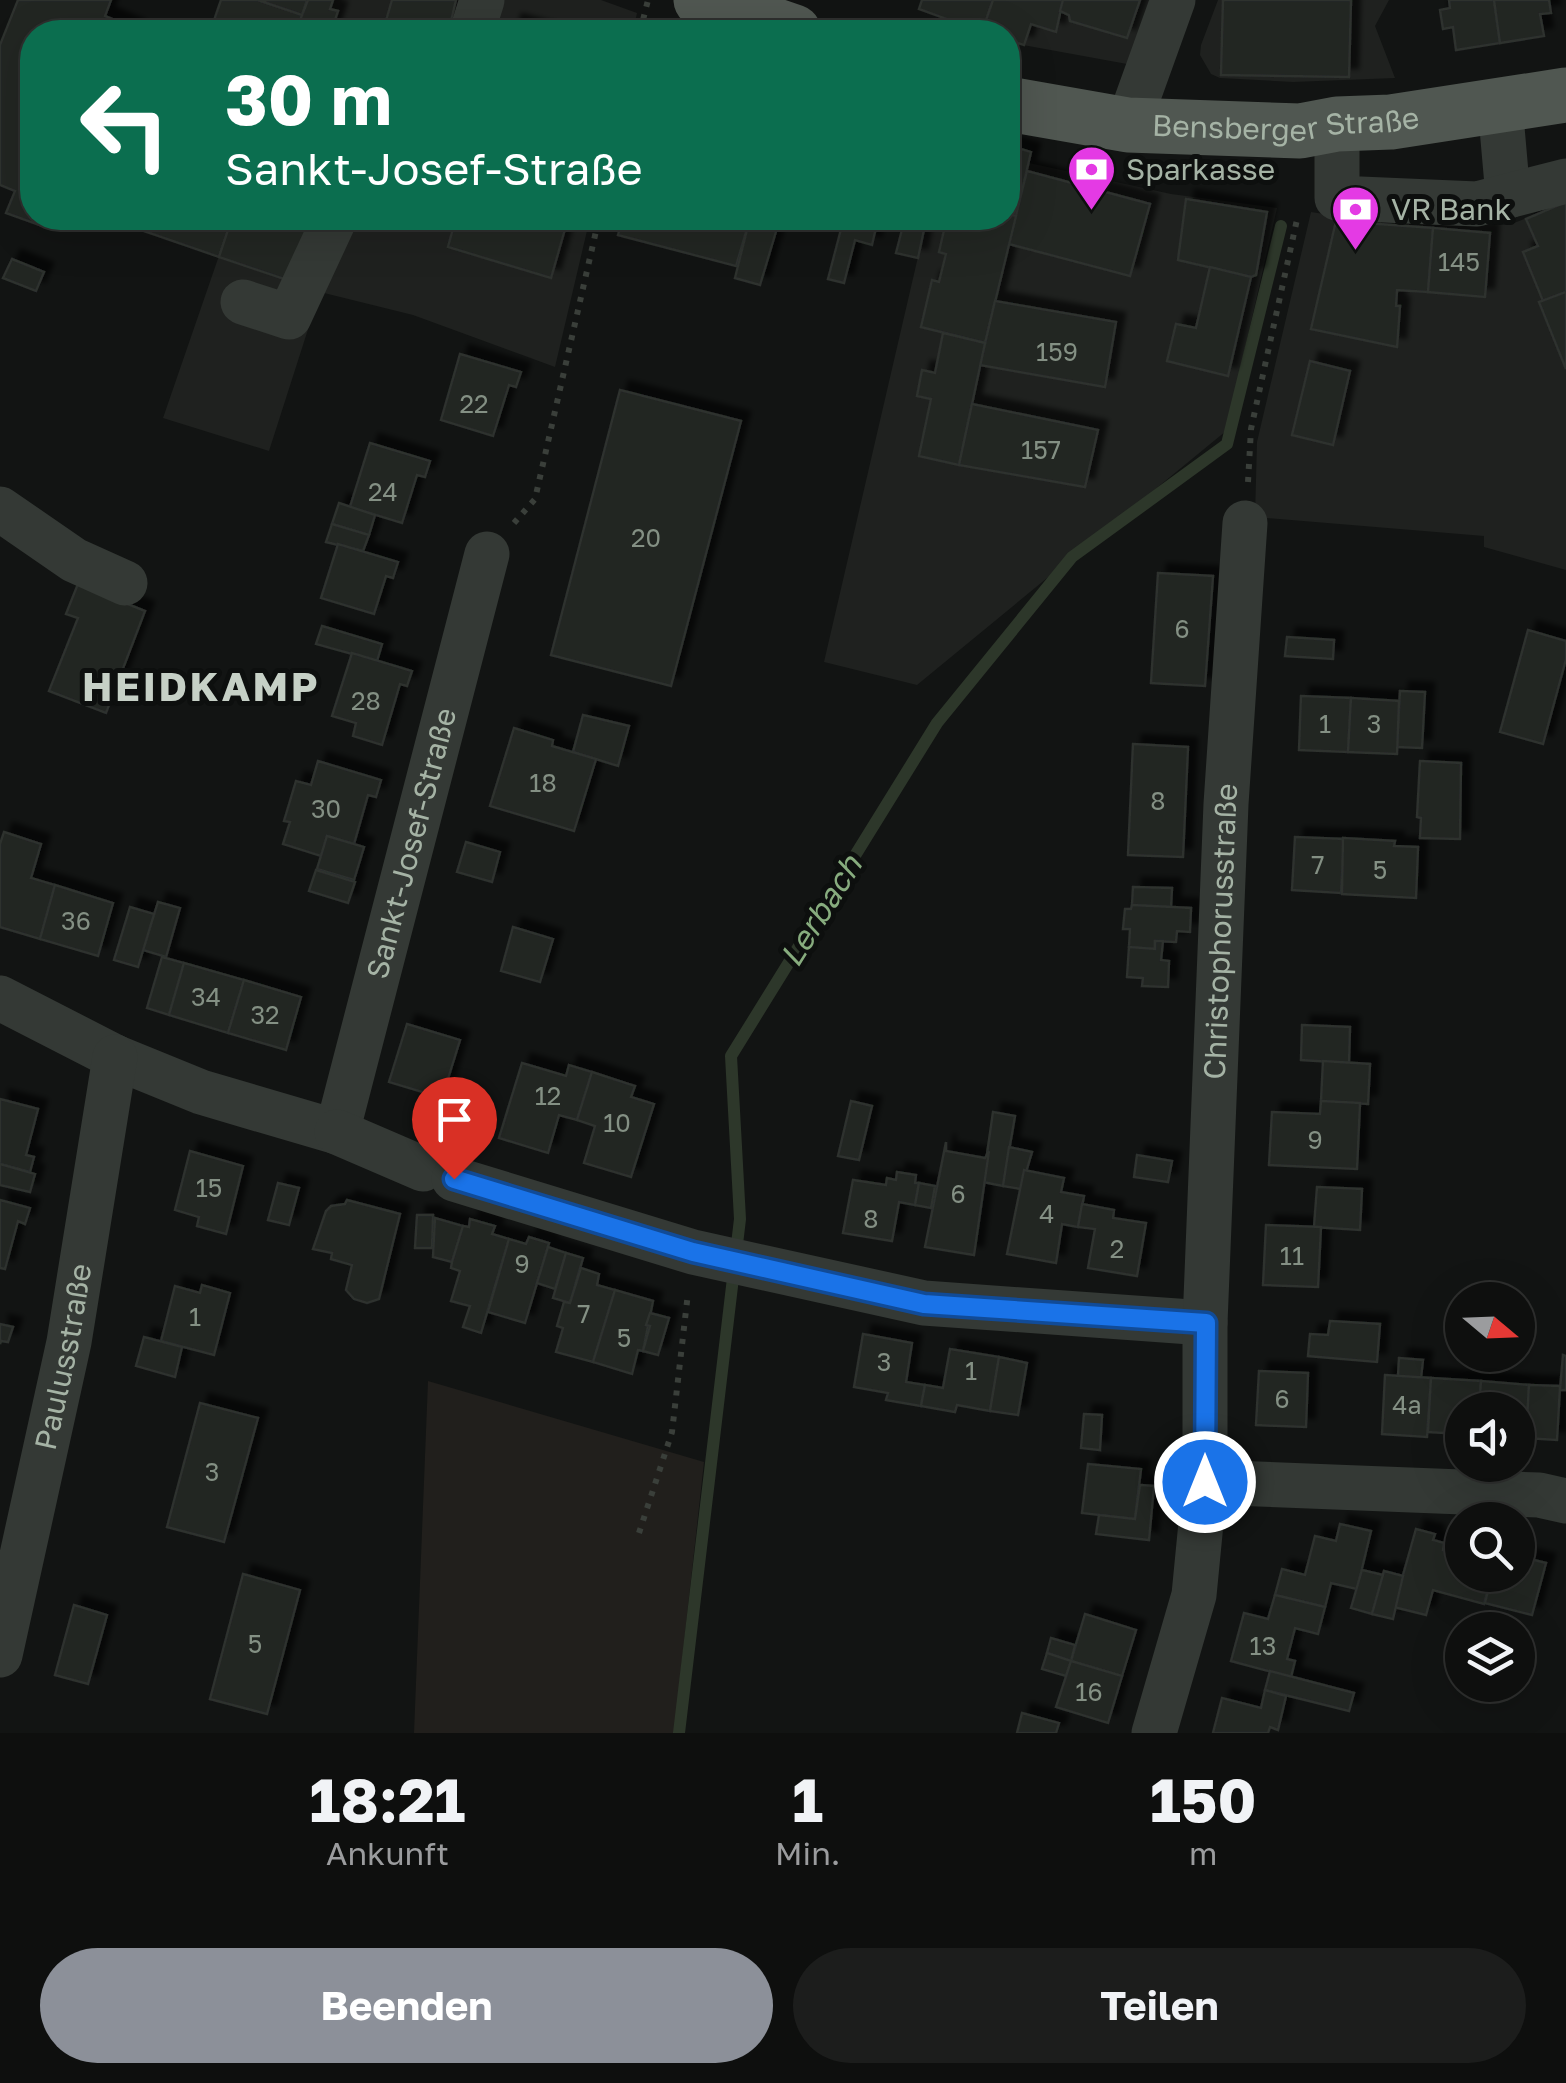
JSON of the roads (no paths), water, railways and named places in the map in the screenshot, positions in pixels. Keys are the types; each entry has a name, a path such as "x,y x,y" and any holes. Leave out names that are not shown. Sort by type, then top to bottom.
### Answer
{"main road":[{"path":"700,0 759,20"},
{"name":"Bensberger Straße","path":"1020,106 1128,125 1300,131 1337,124 1392,122 1566,95"}],"street":[{"path":"1128,125 1173,0"},
{"path":"1500,105 1508,196"},
{"path":"1337,124 1337,198 1477,204 1566,181"},
{"path":"243,302 288,317 329,230"},
{"path":"0,509 74,560 125,583"},
{"name":"Christophorusstraße","path":"1154,1733 1194,1595 1205,1482 1206,1323 1226,804 1245,523"},
{"name":"Sankt-Josef-Straße","path":"337,1132 487,554"},
{"path":"0,998 115,1058 201,1092 337,1132 439,1174 723,1259 924,1304 1206,1323"},
{"name":"Paulusstraße","path":"0,1655 68,1342 115,1058"},
{"path":"1205,1482 1540,1495 1566,1501"}],"waterway":[{"name":"Lerbach","path":"679,1733 740,1219 731,1056 937,723 1072,557 1227,444 1281,226"}],"place":[{"name":"Sparkasse","path":"1091,212"},
{"name":"VR Bank","path":"1356,252"}],"district":[{"name":"HEIDKAMP","path":"201,687"}]}
